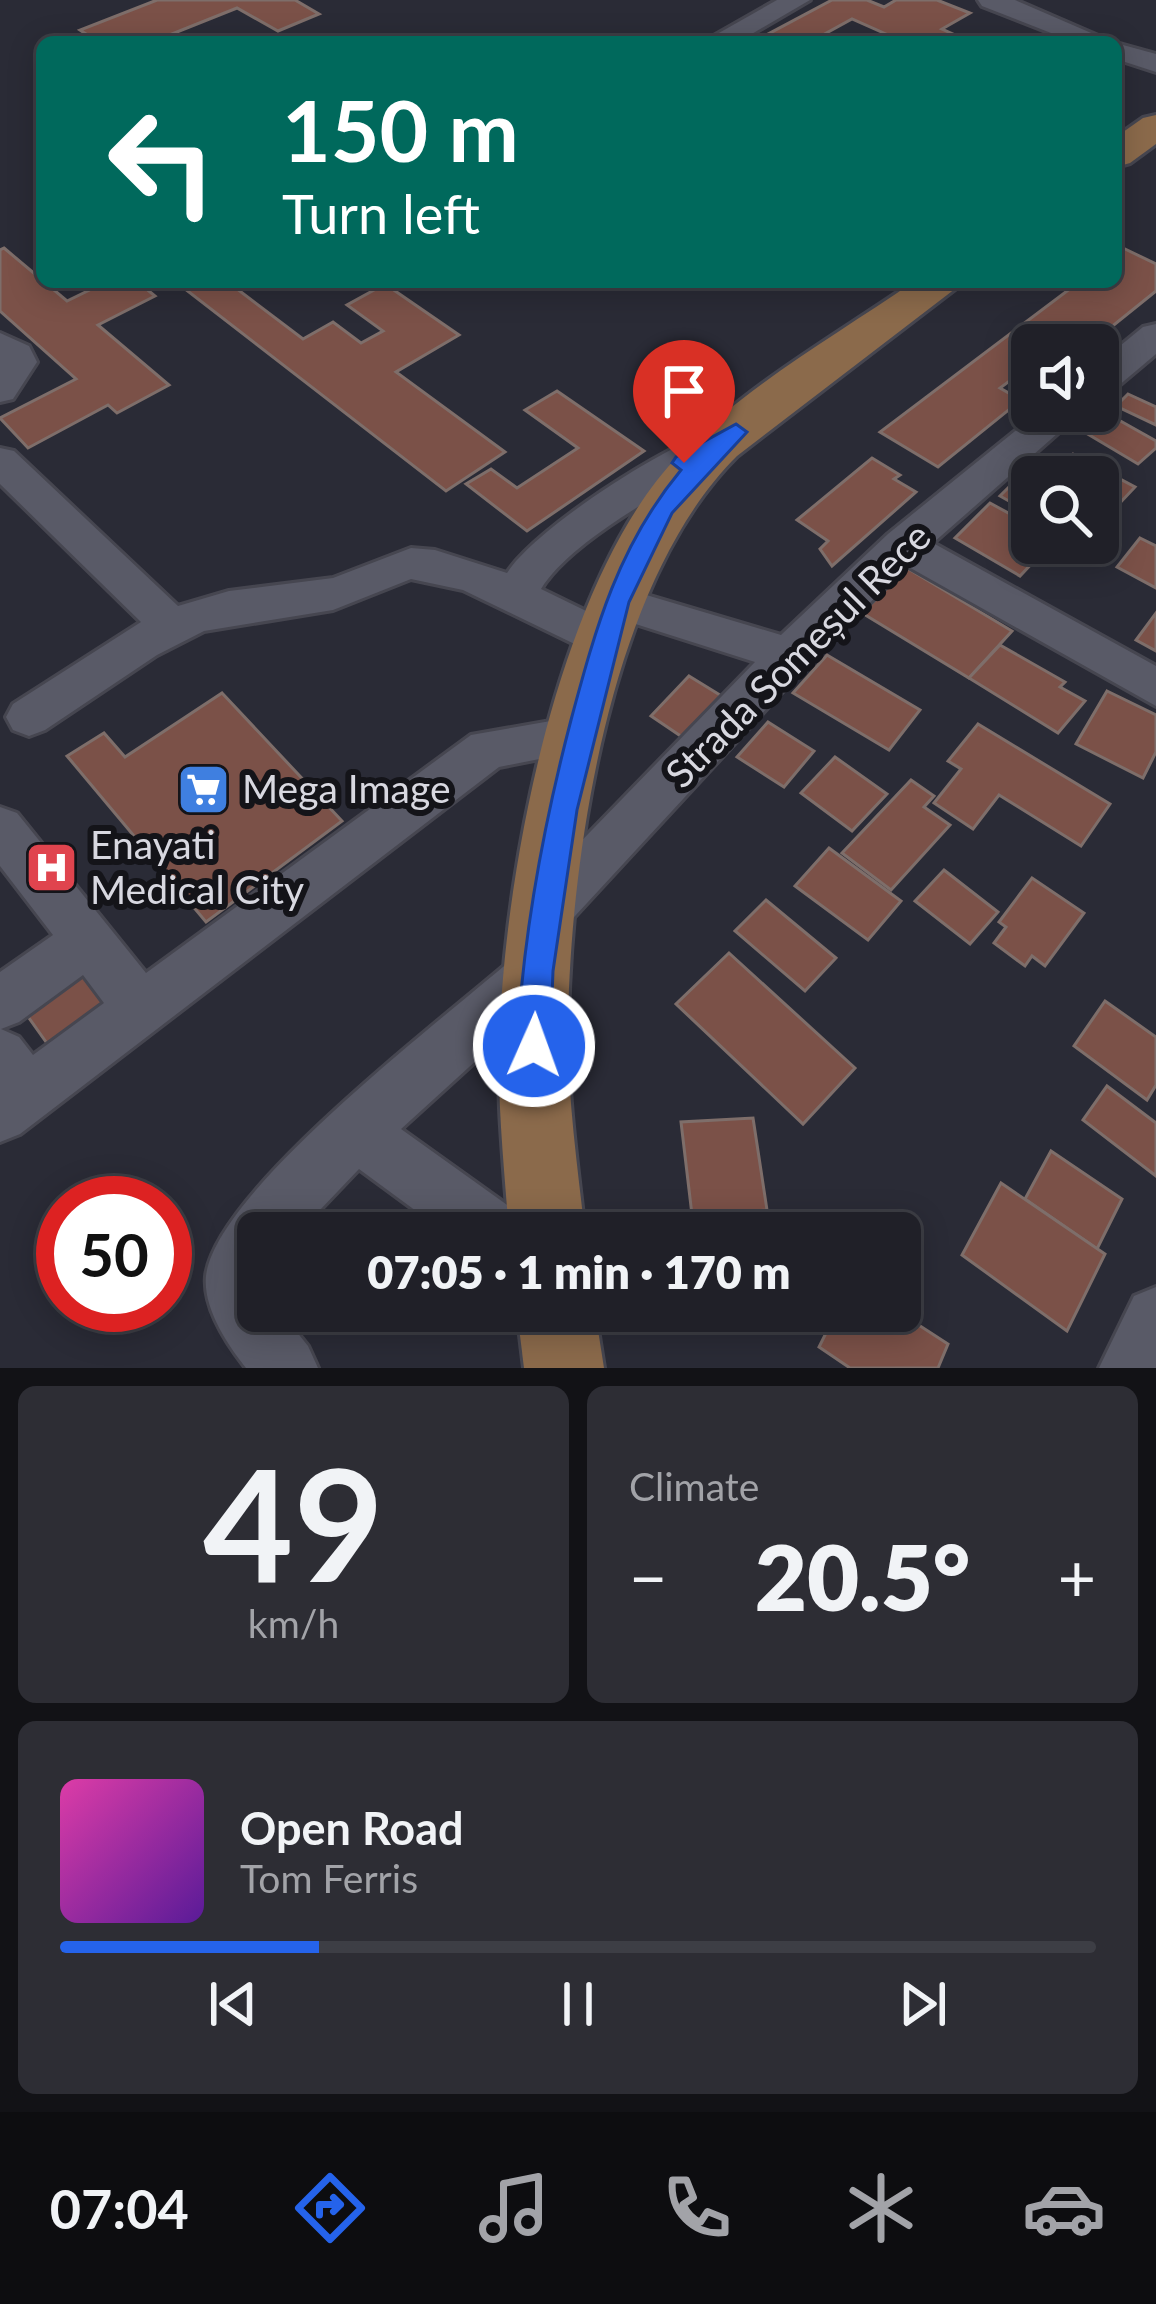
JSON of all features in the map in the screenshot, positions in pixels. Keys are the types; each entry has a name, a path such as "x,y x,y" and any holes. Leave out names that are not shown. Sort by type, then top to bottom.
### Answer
{"main road":[{"path":"1122,151 1156,126"},
{"path":"545,1212 534,1073 541,942 579,735 610,620 662,508 694,469 736,432 934,288"},
{"path":"559,1332 564,1368"}],"street":[{"path":"728,36 797,0"},
{"path":"991,0 1084,36"},
{"path":"1122,51 1156,64"},
{"path":"1119,366 1156,335"},
{"path":"0,344 16,354 19,362 0,390"},
{"path":"512,596 528,583 533,566 612,503 736,432"},
{"name":"Strada Someșul Rece","path":"286,1368 246,1317 237,1271 248,1242 541,942 789,655 903,545 1039,432"},
{"path":"0,461 172,626"},
{"path":"903,545 1156,688"},
{"path":"29,717 172,626 215,610 349,589 389,567 413,562 435,565 512,596 789,655"},
{"path":"9,1088 141,1008 488,749 579,735"},
{"path":"0,828 141,1008"},
{"path":"0,1004 88,940"},
{"path":"358,1133 468,1212"},
{"path":"1131,1368 1156,1318"}],"building":[{"path":"157,0 295,0 319,14 278,31 237,8 167,36 89,36 80,30"},
{"path":"832,0 867,0 884,7 896,0 937,0 970,13 942,29 958,36 890,36 852,19 821,36 764,36"},
{"path":"4,248 36,275 36,288 52,288 67,301 94,288 145,288 155,296 98,325 169,385 117,413 108,405 28,448 0,418 76,379 0,311 0,250"},
{"path":"1123,248 1156,264 1156,291 1115,324 1023,324 1071,288 1122,288"},
{"path":"184,288 236,288 303,339 333,322 361,343 383,331 347,305 378,288 391,288 459,335 396,372 505,452 446,491"},
{"path":"1011,333 1011,380 1000,388 1011,394 1011,408 938,467 880,432"},
{"path":"557,391 644,451 527,531 466,484 491,469 517,488 578,448 525,410"},
{"path":"1128,394 1156,407 1156,425 1119,407"},
{"path":"1119,420 1156,441 1156,448 1138,464 1086,433 1119,432"},
{"path":"872,458 900,475 894,479 916,492 832,566 820,549 828,541 797,520"},
{"path":"1119,478 1135,487 1119,504"},
{"path":"1011,485 1011,502 1000,496"},
{"path":"990,503 1011,514 1011,564 1031,564 1020,576 955,538"},
{"path":"1140,538 1156,546 1156,588 1117,567"},
{"path":"907,568 1012,631 969,678 862,613"},
{"path":"1156,613 1156,651 1136,640"},
{"path":"1000,645 1065,682 1060,687 1085,701 1058,733 969,678"},
{"path":"827,655 920,710 889,750 793,693"},
{"path":"689,676 733,703 694,745 651,716"},
{"path":"1107,691 1156,715 1156,752 1143,778 1076,744"},
{"name":"Mega Image","path":"222,693 342,821 206,922 67,756 104,733 125,757"},
{"path":"768,722 814,751 784,787 737,757"},
{"path":"978,724 1110,804 1081,846 999,795 973,829 934,803 961,769 948,761"},
{"path":"835,757 887,794 852,831 801,793"},
{"path":"911,780 934,796 924,807 950,825 891,890 842,853"},
{"path":"829,848 901,901 868,940 795,886"},
{"path":"944,870 998,912 970,944 915,901"},
{"path":"1032,878 1084,913 1045,966 1032,956 1025,966 994,943 1006,927 999,922"},
{"path":"766,900 836,958 805,991 735,931"},
{"path":"729,953 855,1068 803,1124 676,1004"},
{"path":"79,971 107,1007 51,1049 24,1011"},
{"path":"1105,1001 1156,1037 1156,1085 1147,1100 1074,1046"},
{"path":"1107,1086 1156,1123 1156,1176 1083,1120"},
{"path":"753,1118 767,1210 692,1212 681,1122"},
{"path":"1051,1151 1122,1199 1097,1249 1025,1199"},
{"path":"1001,1183 1105,1254 1067,1331 962,1255"},
{"path":"921,1327 948,1344 938,1368 850,1368 819,1347 826,1332 921,1332"}],"place":[{"name":"Mega Image","path":"203,789"},
{"name":"Enayati Medical City","path":"51,867"}],"route":[{"path":"534,1046 537,971 562,810 616,602 662,508 694,469 736,432 684,463"}]}
